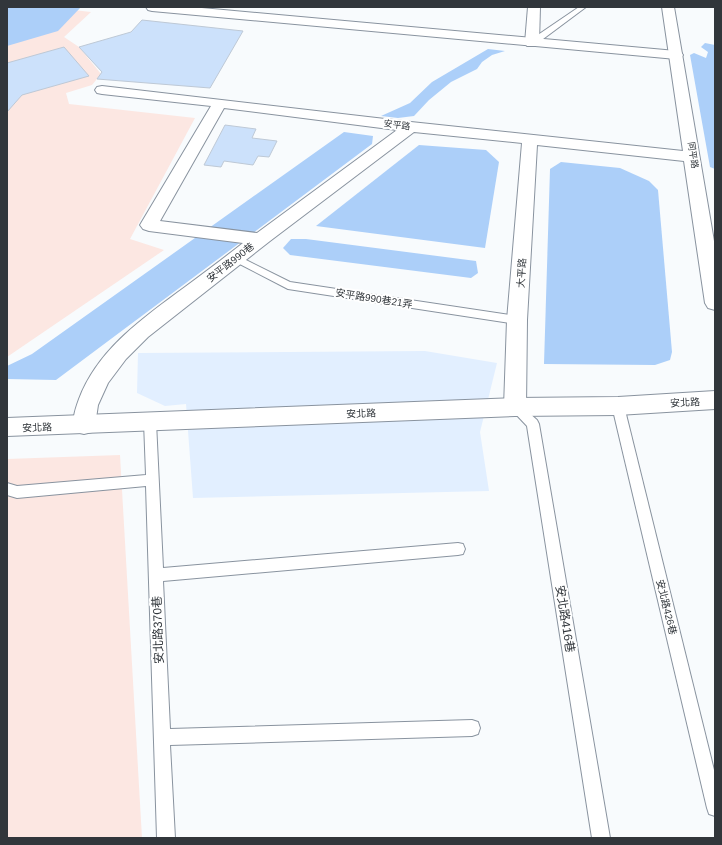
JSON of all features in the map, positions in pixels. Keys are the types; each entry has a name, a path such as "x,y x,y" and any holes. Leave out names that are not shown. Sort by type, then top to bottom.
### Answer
{"street":[{"path":"152,7 676,55"},
{"path":"532,43 534,7"},
{"name":"同平路","path":"668,7 715,303"},
{"name":"安平路","path":"102,90 411,127 693,157"},
{"path":"220,103 148,225 260,239"},
{"name":"安平路990巷","path":"84,425 84,412 104,373 118,354 143,330 260,239 411,127"},
{"name":"大平路","path":"515,407 517,320 530,139"},
{"name":"安北路","path":"7,428 515,407 618,406 715,400"}],"lane":[{"path":"532,43 583,7"},
{"name":"安平路990巷21弄","path":"236,258 288,285 517,320"},
{"name":"安北路426巷","path":"618,406 715,808"},
{"name":"安北路416巷","path":"515,407 533,424 601,838"},
{"name":"安北路370巷","path":"150,422 166,838"},
{"path":"7,489 17,492 152,480"},
{"path":"156,575 458,549"},
{"path":"161,737 472,728"}],"shaded area":[{"path":"7,7 47,7 91,12 64,37 79,47 101,74 92,85 66,93 69,104 195,118 130,239 164,250 7,357"},
{"path":"425,351 497,363 480,432 489,491 193,498 186,404 165,406 137,393 138,353"},
{"path":"120,455 142,838 7,838 7,459"}],"water":[{"path":"7,7 81,7 58,31 7,46"},
{"path":"705,43 715,45 715,169 710,167 690,55 694,53 706,58 708,52 701,47"},
{"path":"488,49 505,51 492,55 482,62 477,69 451,82 429,100 414,116 398,118 381,116 410,103 432,82"},
{"path":"344,132 373,136 372,144 56,380 7,379 7,366 32,354"},
{"path":"419,145 486,150 499,162 485,248 316,226"},
{"path":"561,162 620,168 649,181 658,190 672,352 670,360 655,365 544,364 550,169"},
{"path":"291,239 306,239 476,261 478,273 471,278 290,255 283,248"}],"building":[{"path":"142,20 243,31 210,88 97,79 102,72 79,47 131,32"},
{"path":"64,47 89,76 22,95 7,112 7,63"},
{"path":"225,125 256,129 252,138 277,141 269,157 258,156 253,165 224,161 221,167 204,165"}]}
